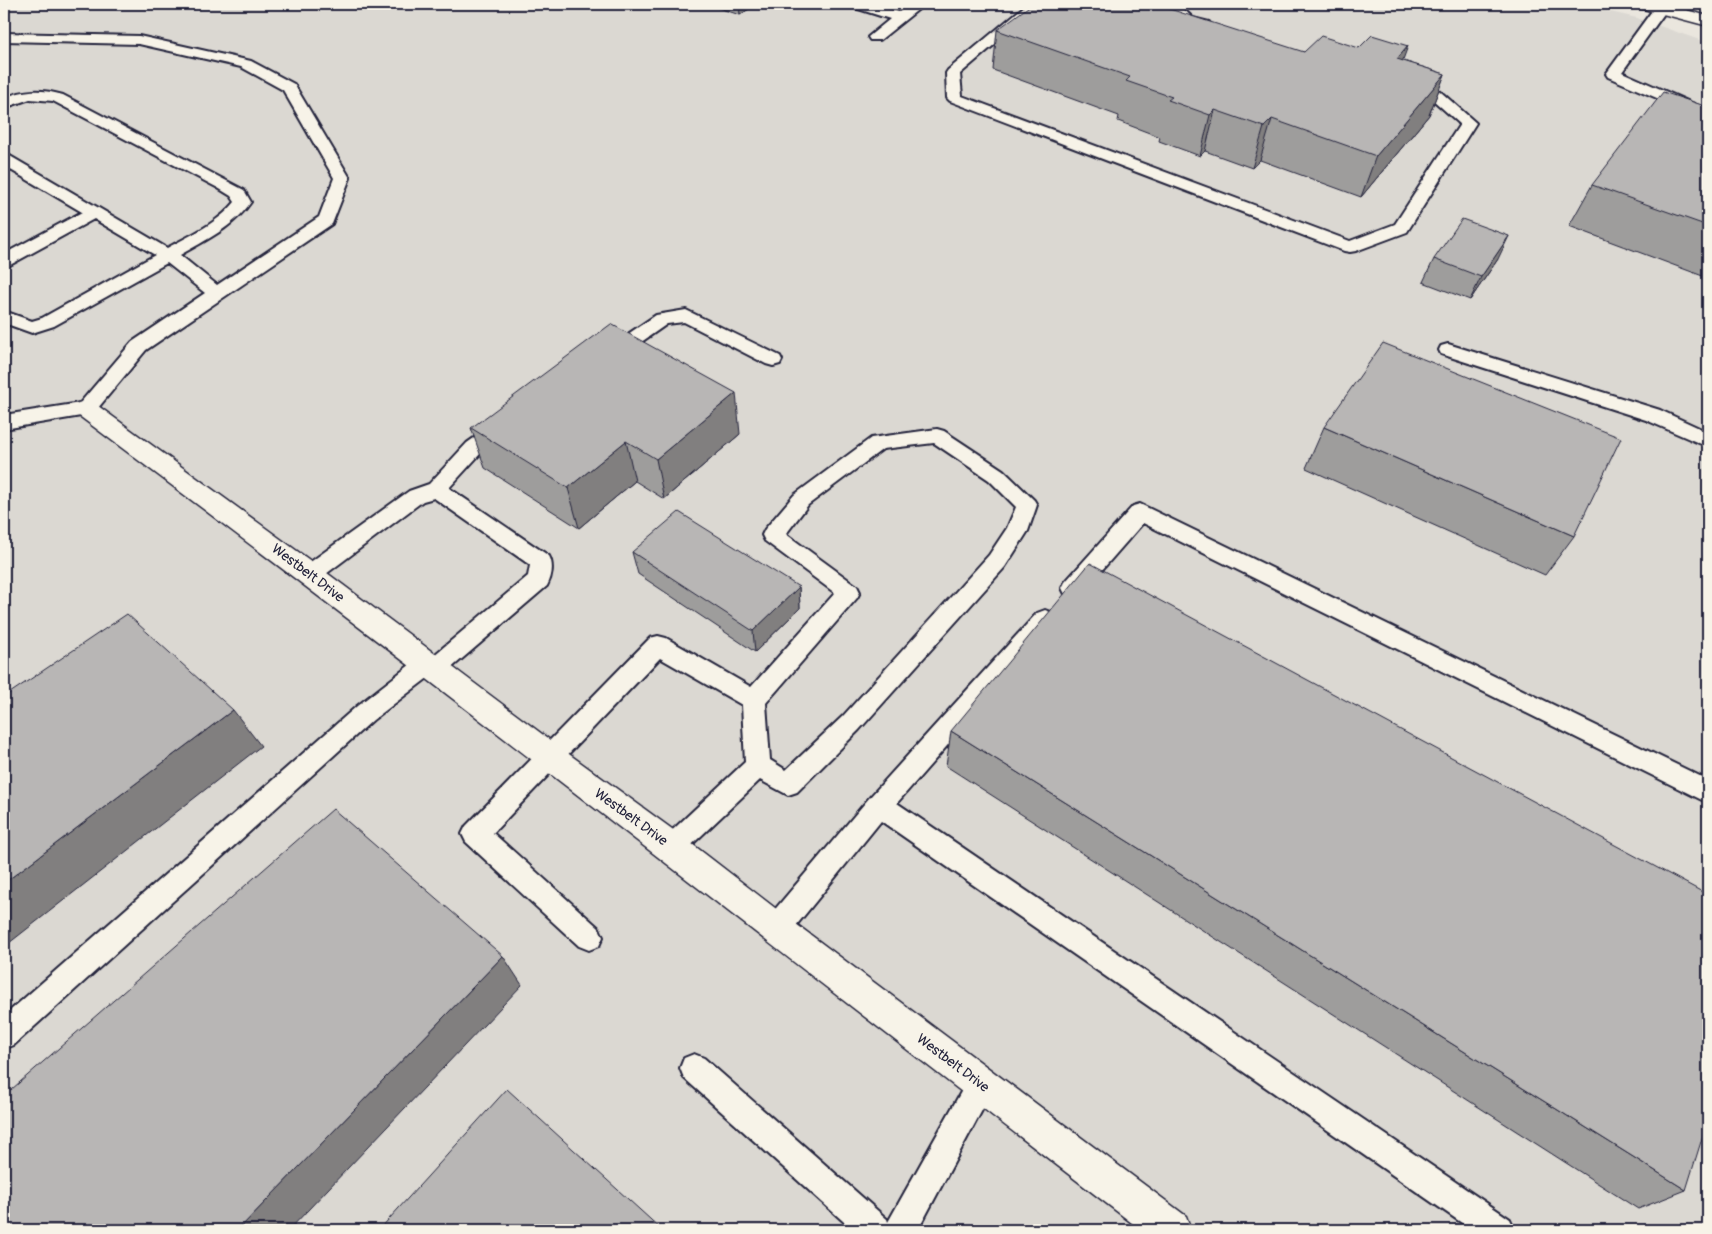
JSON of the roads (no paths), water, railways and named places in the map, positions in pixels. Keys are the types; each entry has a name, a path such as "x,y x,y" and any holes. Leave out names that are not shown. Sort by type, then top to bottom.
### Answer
{"street":[{"path":"1657,5 1708,21"},
{"name":"Westbelt Drive","path":"86,409 310,574 551,758 672,847 776,929 1170,1230"}],"lane":[{"path":"857,4 900,18"},
{"path":"874,37 918,4"},
{"path":"1035,4 954,73 955,98 1350,246 1400,228 1468,123 1428,88 1400,80"},
{"path":"1170,4 1188,21 1216,28"},
{"path":"1657,5 1613,74 1708,115"},
{"path":"4,38 139,40 246,64 289,87 342,178 326,220 139,346 86,409 4,422"},
{"path":"4,103 20,96 42,94 58,98 238,193 243,202 234,214 207,233 48,322 32,327 4,317"},
{"path":"4,159 166,255 197,276 217,294"},
{"path":"4,261 94,212"},
{"path":"597,364 662,319 686,316 773,360"},
{"path":"1448,350 1653,415 1708,440"},
{"path":"310,574 416,496 436,489 474,448 515,420"},
{"path":"936,436 996,475 1027,505 1017,532 997,561 850,723 788,784 758,766 754,700 849,592 774,535 801,500 878,443 936,436"},
{"path":"4,1035 365,713 431,666 539,580 540,562 436,489"},
{"path":"776,929 879,805 1140,512 1708,792"},
{"path":"589,937 475,834 551,758 658,645 754,700"},
{"path":"672,847 758,766"},
{"path":"879,805 1499,1230"},
{"path":"694,1068 876,1230"},
{"path":"901,1230 980,1084"}]}
